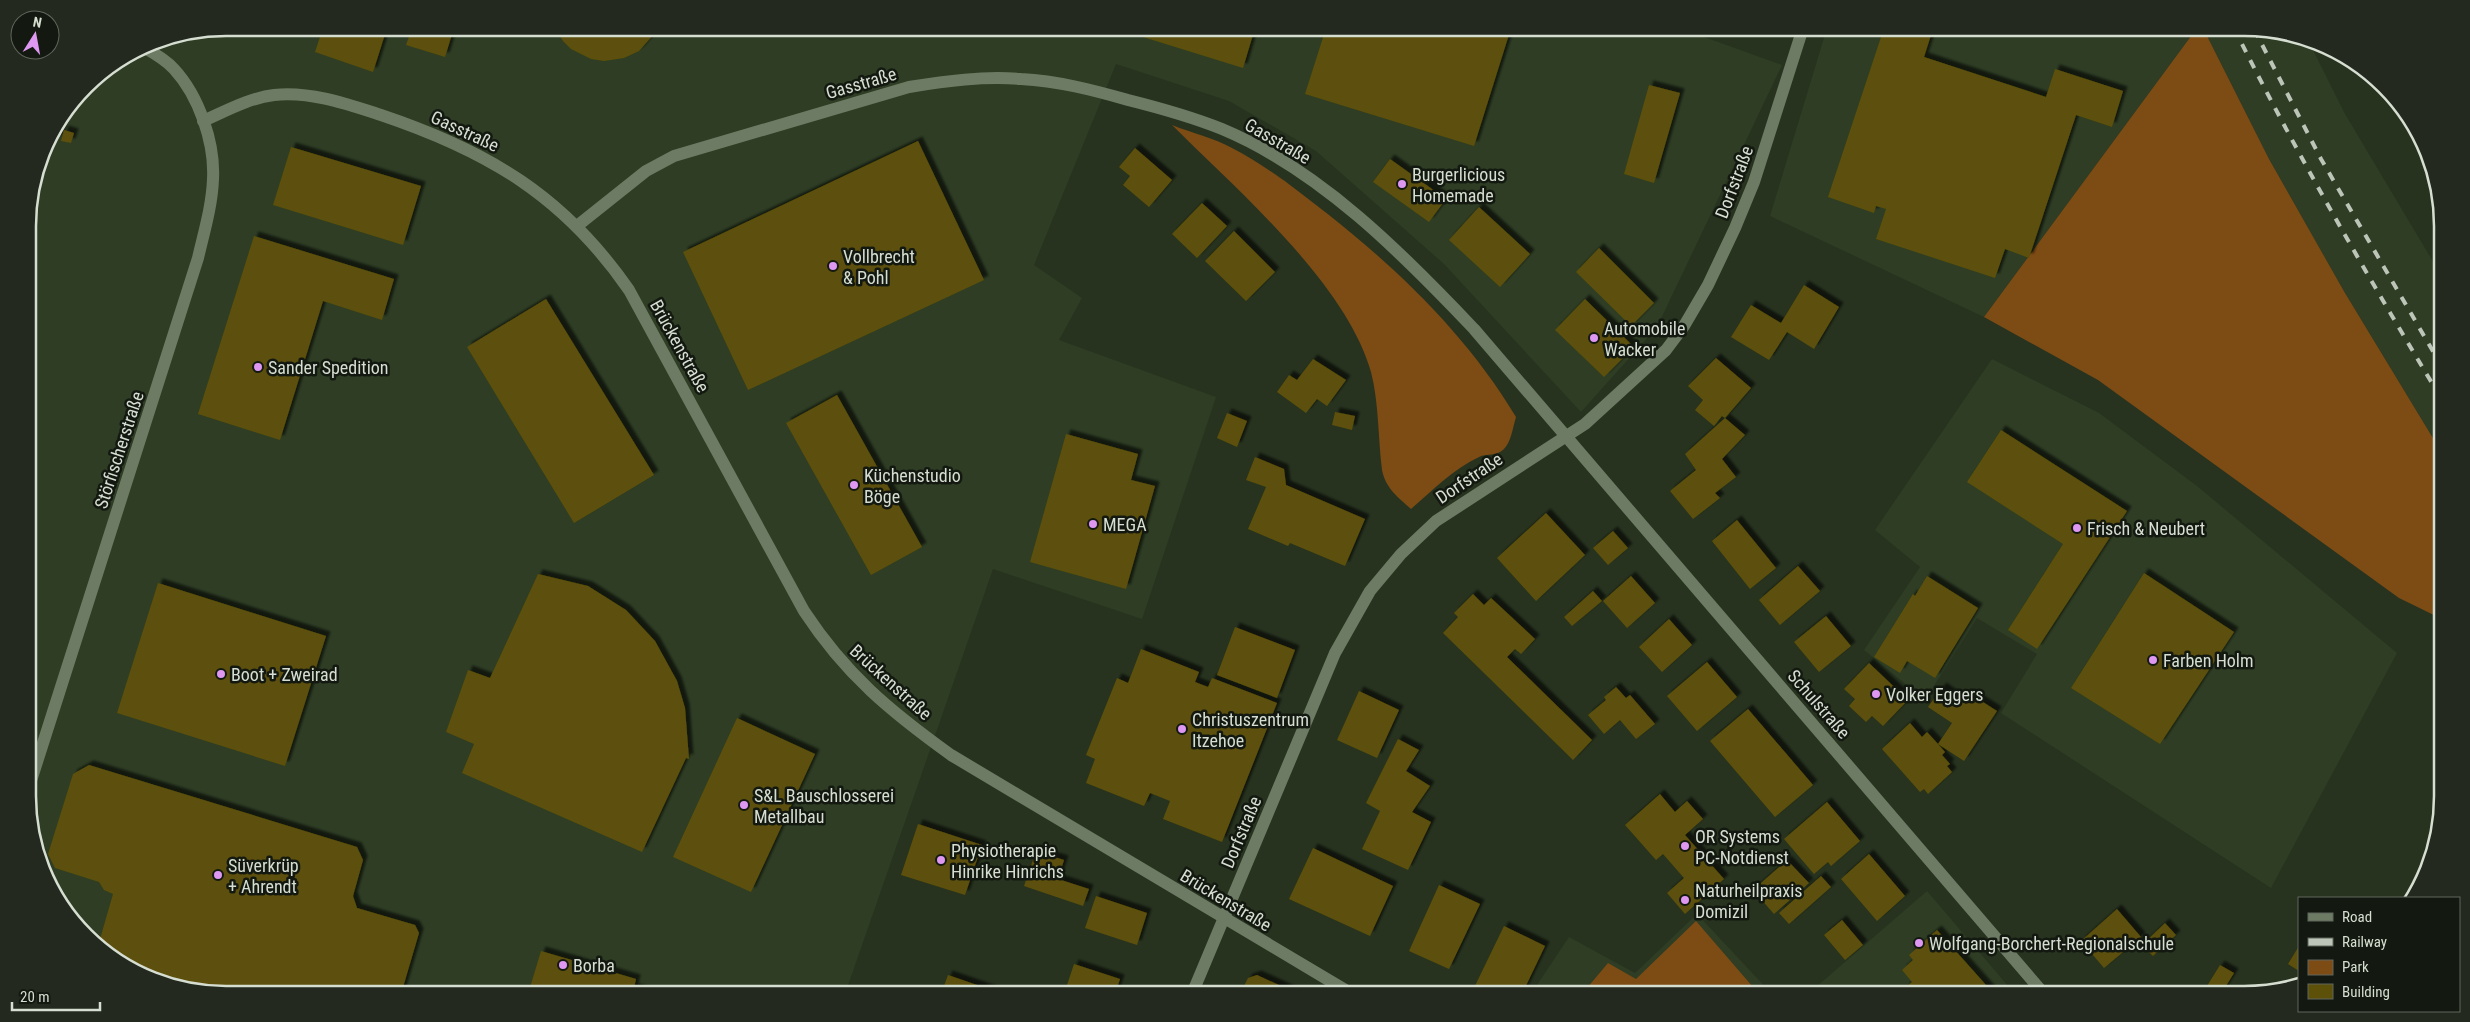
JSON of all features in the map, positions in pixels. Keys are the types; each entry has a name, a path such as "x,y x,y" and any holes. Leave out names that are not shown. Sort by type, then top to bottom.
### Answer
{"street":[{"name":"Dorfstraße","path":"1195,986 1335,653 1370,591 1401,554 1436,521 1585,424 1666,350 1695,308 1735,228 1754,182 1800,36"},
{"path":"150,52 175,70 194,99 203,121"},
{"name":"Gasstraße","path":"203,121 250,101 274,95 342,102 405,123 471,150 544,196 577,226 646,171 674,156 909,87 960,80 1006,78 1080,87 1144,104 1222,129 1253,144 1304,176 1343,204 1428,281 1474,330 1567,437"},
{"name":"Störfischerstraße","path":"36,765 198,258 213,178 213,165 203,121"},
{"name":"Brückenstraße","path":"577,226 605,257 630,290 804,611 833,653 856,679 901,718 951,755 1339,986"},
{"name":"Schulstraße","path":"1567,437 2037,986"}],"shaded area":[{"path":"226,36 1701,36 1782,65 1657,327 1581,412 1444,264 1316,151 1229,101 1116,64 1034,265 1082,298 1059,340 1216,397 1142,619 993,569 848,986 226,986 189,982 153,971 111,947 75,911 56,880 46,857 38,821 36,796 36,226 40,189 51,153 68,121 83,101 101,83 121,68 165,46 201,38"},
{"path":"1825,36 2191,36 1984,317 1770,216"},
{"path":"2207,36 2269,38 2313,49 2345,114 2434,263 2434,440 2345,293 2269,159"},
{"path":"1992,359 2099,413 2197,486 2397,653 2271,888 2001,713 2037,654 1977,618 1925,700 1864,650 1920,567 1875,530"},
{"name":"Wolfgang-Borchert-Regionalschule","path":"1927,891 2008,986 1817,986"},
{"path":"1697,914 1764,986 1536,986 1569,937 1635,973"}],"green space":[{"path":"2191,36 2207,36 2269,159 2345,293 2434,440 2434,615 2399,598 2098,380 1984,317"},
{"path":"1172,125 1225,144 1270,171 1356,237 1407,283 1455,333 1477,360 1516,417 1510,438 1504,449 1498,453 1482,456 1469,462 1443,481 1411,509 1397,496 1386,482 1382,470 1377,408 1371,372 1358,338 1338,305 1314,272 1286,239"},
{"path":"1696,921 1752,986 1589,986 1608,963 1636,979"}],"building":[{"path":"320,36 384,36 373,72 315,52"},
{"path":"409,36 451,36 445,57 406,45"},
{"path":"560,36 652,36 639,51 624,58 604,61 591,59 571,49"},
{"path":"1140,36 1253,36 1243,68"},
{"path":"1323,36 1508,36 1474,146 1305,94"},
{"path":"1881,36 1931,36 1924,57 2046,97 2055,69 2123,91 2112,127 2076,115 2029,258 2005,249 1995,278 1876,239 1886,209 1876,206 1874,213 1828,197"},
{"path":"1649,85 1680,93 1654,183 1624,174"},
{"path":"64,130 74,133 71,143 61,141"},
{"name":"Vollbrecht & Pohl","path":"918,141 984,280 748,390 683,252"},
{"path":"291,147 421,186 403,245 273,205"},
{"path":"1135,148 1172,180 1149,207 1123,185 1130,176 1119,167"},
{"path":"1390,159 1446,199 1429,222 1373,182"},
{"path":"1202,203 1227,226 1197,258 1172,234"},
{"path":"1479,207 1530,254 1500,287 1449,240"},
{"path":"1234,231 1275,272 1246,301 1205,261"},
{"name":"Sander Spedition","path":"254,236 394,279 382,320 323,301 280,440 198,414"},
{"path":"1599,248 1654,303 1631,326 1576,272"},
{"path":"1804,285 1839,307 1814,349 1787,332 1769,360 1731,337 1751,305 1781,323"},
{"path":"546,299 654,475 574,523 467,347"},
{"name":"Automobile Wacker","path":"1585,299 1634,347 1604,377 1555,330"},
{"path":"1716,358 1751,388 1725,418 1722,416 1714,426 1695,410 1703,400 1688,386"},
{"path":"1313,359 1346,380 1327,406 1317,399 1306,413 1277,392 1289,375 1297,380"},
{"name":"Küchenstudio Böge","path":"837,395 922,547 871,575 786,423"},
{"path":"1335,412 1355,416 1352,430 1332,425"},
{"path":"1227,413 1247,421 1237,447 1217,438"},
{"path":"1725,418 1745,435 1722,459 1736,477 1715,493 1720,498 1693,519 1670,491 1696,470 1685,454"},
{"name":"Frisch & Neubert","path":"2001,430 2127,511 2037,649 2008,630 2063,544 1967,482"},
{"name":"MEGA","path":"1066,434 1138,454 1131,480 1155,486 1126,589 1030,562"},
{"path":"1255,457 1284,469 1286,485 1365,519 1345,566 1290,543 1288,546 1248,529 1266,487 1246,480"},
{"path":"1546,513 1585,555 1536,601 1497,558"},
{"path":"1737,520 1776,568 1750,589 1712,541"},
{"path":"1613,531 1628,548 1608,565 1593,548"},
{"path":"1798,566 1820,591 1780,625 1759,600"},
{"name":"Farben Holm","path":"2144,573 2234,632 2160,744 2071,688"},
{"path":"538,574 588,586 626,610 655,641 677,681 685,708 689,759 686,758 642,852 462,773 474,744 446,732 468,670 490,678"},
{"path":"1631,576 1655,603 1627,628 1603,601"},
{"path":"1927,576 1978,608 1935,678 1907,661 1900,673 1874,657 1913,594 1915,596"},
{"name":"Boot + Zweirad","path":"158,583 326,636 285,766 117,713"},
{"path":"1593,591 1602,601 1572,626 1564,617"},
{"path":"1473,594 1484,605 1491,598 1535,639 1521,654 1515,649 1507,657 1592,740 1573,760 1443,633 1458,617 1454,613"},
{"path":"1826,616 1851,646 1819,672 1794,642"},
{"path":"1669,619 1692,645 1662,672 1639,647"},
{"path":"1235,627 1295,650 1277,698 1217,675"},
{"name":"Christuszentrum Itzehoe","path":"1141,649 1199,672 1195,682 1208,687 1212,678 1277,703 1222,842 1163,819 1170,801 1150,793 1144,806 1086,783 1095,759 1086,755 1117,678 1128,683"},
{"path":"1707,662 1737,697 1697,731 1667,696"},
{"name":"Volker Eggers","path":"1869,663 1908,700 1883,726 1872,716 1866,722 1849,706 1855,699 1844,689"},
{"path":"1616,687 1626,698 1630,695 1655,724 1636,739 1620,720 1604,734 1588,715 1606,700 1604,697"},
{"path":"1942,687 1966,704 1972,695 1997,711 1964,761 1938,744 1952,723 1928,707"},
{"path":"1359,691 1399,710 1377,758 1337,740"},
{"path":"1748,709 1813,785 1775,817 1710,741"},
{"name":"S&L Bauschlosserei Metallbau","path":"737,718 815,754 751,892 673,857"},
{"path":"1910,723 1922,737 1927,732 1945,752 1942,755 1950,764 1947,766 1952,772 1928,794 1924,789 1920,792 1882,749"},
{"path":"1398,739 1419,750 1406,771 1430,786 1412,812 1431,822 1408,870 1362,849 1380,811 1366,803"},
{"name":"Süverkrüp + Ahrendt","path":"89,765 357,847 363,860 353,896 357,908 415,925 419,933 403,986 226,986 201,984 165,976 121,954 100,938 113,894 104,890 99,882 55,868 48,854 73,774"},
{"path":"1660,794 1675,812 1687,801 1703,819 1685,835 1724,879 1685,914 1667,893 1684,878 1663,854 1656,860 1625,825"},
{"path":"1827,802 1860,841 1831,866 1828,862 1814,874 1784,839"},
{"name":"Physiotherapie Hinrike Hinrichs","path":"918,824 982,845 965,895 901,875"},
{"path":"1313,848 1393,886 1370,936 1289,899"},
{"path":"1036,851 1064,860 1058,879 1089,889 1083,906 1024,886"},
{"path":"1869,854 1905,896 1877,921 1841,879"},
{"path":"1787,860 1809,883 1774,914 1753,890"},
{"path":"1821,876 1831,887 1789,924 1779,913"},
{"path":"1439,885 1480,904 1449,969 1409,951"},
{"path":"1096,896 1147,913 1137,945 1085,928"},
{"path":"2117,909 2141,937 2104,968 2081,941"},
{"path":"1842,920 1863,945 1845,960 1824,935"},
{"path":"2165,923 2176,935 2153,956 2142,945"},
{"path":"1504,926 1545,946 1526,986 1475,986"},
{"path":"1937,930 1987,986 1907,986 1912,982 1902,970 1913,960 1909,955"},
{"path":"2298,948 2298,970 2288,964"},
{"name":"Borba","path":"541,951 636,979 634,986 530,986"},
{"path":"1074,964 1120,979 1118,986 1067,986"},
{"path":"2220,965 2234,973 2226,986 2207,986"},
{"path":"948,975 980,986 944,986"},
{"path":"1257,975 1281,986 1244,986 1248,978"}],"railway":[{"path":"2238,36 2334,215 2434,386"},
{"path":"2258,37 2321,159 2434,353"}],"place":[{"name":"Burgerlicious Homemade","path":"1402,184"},
{"name":"Vollbrecht & Pohl","path":"833,266"},
{"name":"Automobile Wacker","path":"1594,338"},
{"name":"Sander Spedition","path":"258,367"},
{"name":"Küchenstudio Böge","path":"854,485"},
{"name":"MEGA","path":"1093,524"},
{"name":"Frisch & Neubert","path":"2077,528"},
{"name":"Farben Holm","path":"2153,660"},
{"name":"Boot + Zweirad","path":"221,674"},
{"name":"Volker Eggers","path":"1876,694"},
{"name":"Christuszentrum Itzehoe","path":"1182,729"},
{"name":"S&L Bauschlosserei Metallbau","path":"744,805"},
{"name":"OR Systems PC-Notdienst","path":"1685,846"},
{"name":"Physiotherapie Hinrike Hinrichs","path":"941,860"},
{"name":"Süverkrüp + Ahrendt","path":"218,875"},
{"name":"Naturheilpraxis Domizil","path":"1685,900"},
{"name":"Wolfgang-Borchert-Regionalschule","path":"1919,943"},
{"name":"Borba","path":"563,965"}]}
